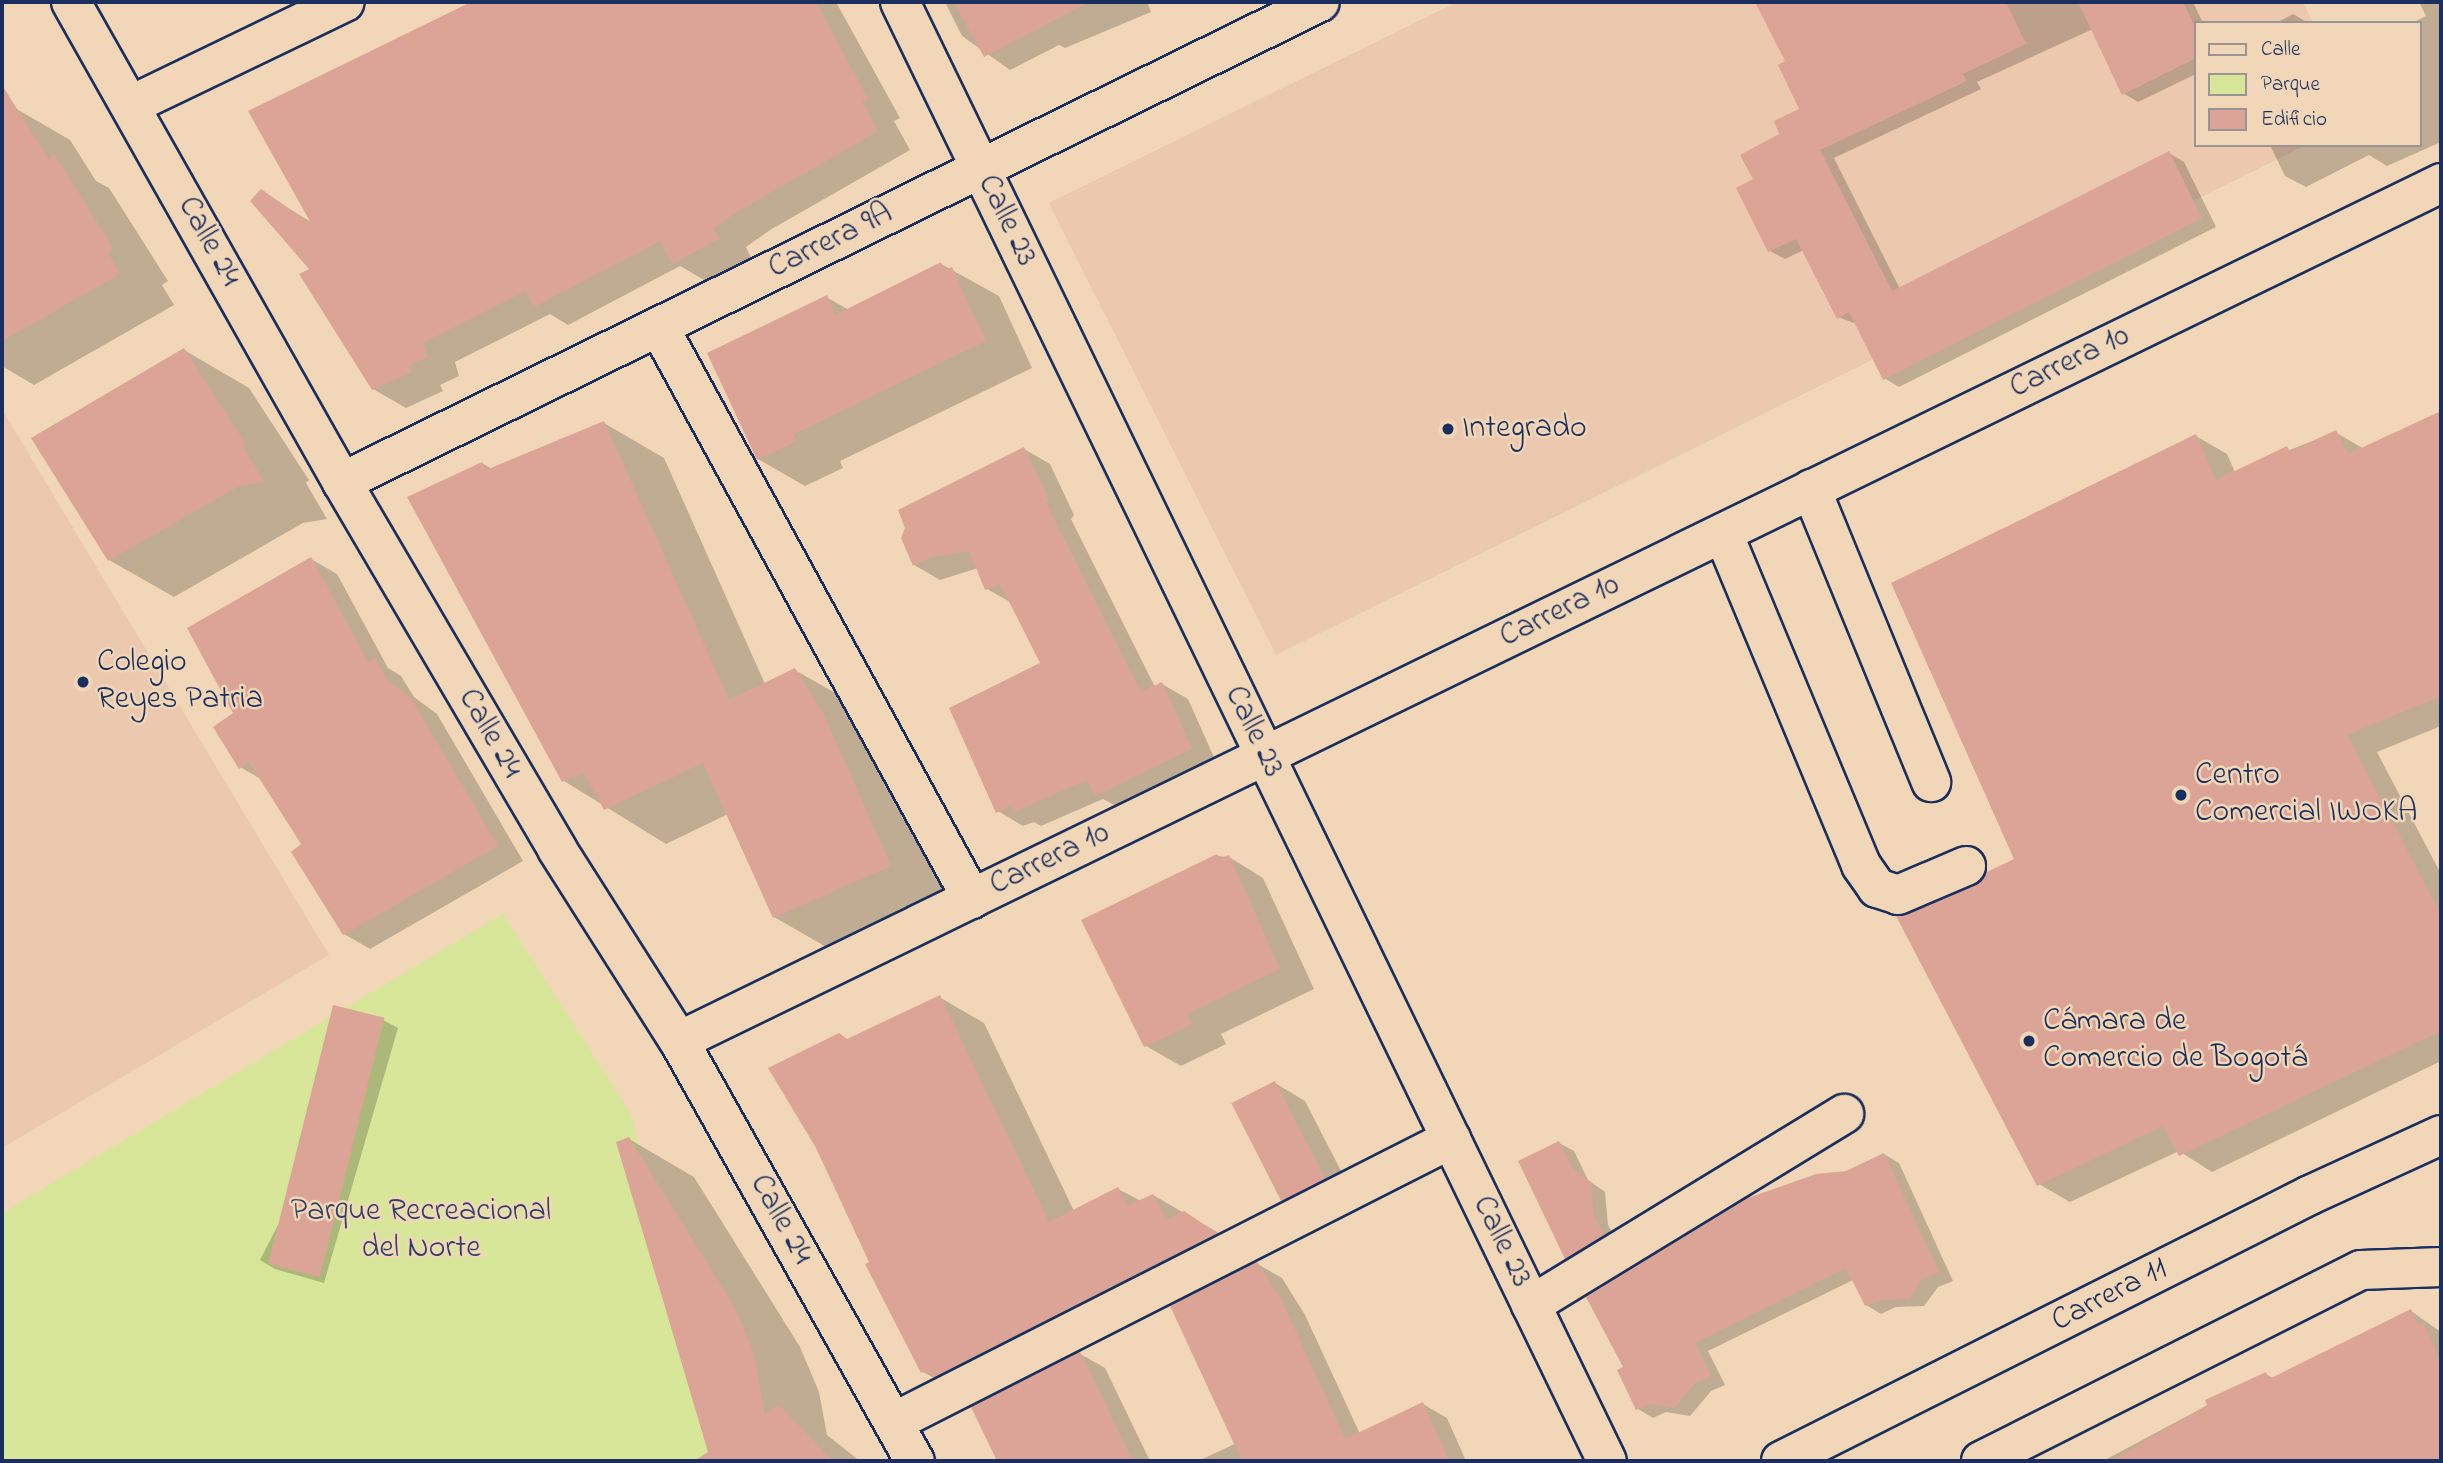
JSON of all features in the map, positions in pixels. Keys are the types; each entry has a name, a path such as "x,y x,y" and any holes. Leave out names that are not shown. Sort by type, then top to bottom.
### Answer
{"street":[{"name":"Calle 24","path":"71,2 342,482 557,849 679,1041 915,1461"},
{"path":"131,105 345,2"},
{"name":"Calle 23","path":"900,2 1607,1461"},
{"name":"Carrera 9A","path":"342,482 1320,2"},
{"name":"Carrera 10","path":"679,1041 2441,183"},
{"path":"659,327 972,899"},
{"path":"1811,489 1931,782"},
{"path":"1723,533 1861,865 1877,888 1898,895 1966,866"},
{"path":"1531,1305 1844,1114"},
{"name":"Carrera 11","path":"1781,1461 2310,1195 2441,1135"},
{"path":"894,1422 1451,1139"},
{"path":"1980,1461 2361,1270 2441,1267"}],"shaded area":[{"name":"Integrado","path":"1457,2 2303,2 2312,21 2194,21 2194,147 2302,147 1276,655 1049,203"},
{"name":"Colegio Reyes Patria","path":"2,409 329,955 2,1148"}],"green space":[{"name":"Parque Recreacional del Norte","path":"503,914 630,1113 720,1461 2,1461 2,1213"}],"building":[{"path":"471,2 816,2 868,99 862,102 878,131 737,212 714,228 719,239 672,264 660,241 534,307 526,291 423,343 427,357 408,366 412,372 372,390 299,274 309,269 250,201 261,189 312,225 248,111"},
{"path":"954,2 1089,2 984,57"},
{"path":"1755,2 2006,2 2026,44 1963,74 1967,81 1820,150 1892,291 2169,151 2202,218 1883,380 1849,312 1837,319 1796,239 1768,252 1736,188 1753,179 1740,155 1779,134 1774,121 1799,109 1778,65 1785,61"},
{"path":"2078,2 2183,2 2194,25 2194,59 2122,95"},
{"path":"2,85 49,160 54,154 114,249 108,253 120,274 2,341"},
{"path":"941,262 944,270 952,267 986,341 794,434 797,441 757,460 707,353 827,295 835,315"},
{"path":"184,348 245,443 242,445 264,482 237,487 108,561 31,438"},
{"name":"Centro Comercial IWOKA","path":"2441,411 2441,696 2347,735 2441,915 2441,1031 2179,1156 2163,1126 2037,1186 1896,916 1975,886 1987,872 2014,859 1891,583 2196,434 2216,480 2287,446 2290,452 2336,430 2348,454"},
{"path":"604,421 729,700 795,668 823,713 891,866 773,918 703,763 604,810 583,772 562,782 407,497 482,462 486,470"},
{"path":"1024,447 1049,500 1046,503 1141,692 1162,682 1192,749 1095,796 1087,780 1014,812 1011,806 996,813 949,708 1040,663 1000,584 985,590 969,551 931,557 913,566 901,538 905,528 898,510"},
{"path":"311,557 368,662 375,658 387,680 410,697 498,846 343,935 291,852 301,844 249,762 239,769 213,727 233,713 187,628"},
{"path":"1217,854 1220,859 1229,855 1280,969 1187,1014 1192,1024 1144,1047 1081,920"},
{"path":"940,995 1049,1222 1118,1187 1127,1206 1153,1194 1166,1220 1184,1211 1217,1233 933,1377 925,1371 921,1373 865,1264 869,1262 816,1148 768,1068 839,1033 847,1039"},
{"path":"333,1005 384,1018 320,1277 268,1264"},
{"path":"1275,1081 1325,1179 1281,1201 1231,1103"},
{"path":"629,1137 735,1308 754,1353 765,1415 779,1405 833,1461 694,1461 708,1452 616,1142"},
{"path":"1559,1141 1573,1169 1591,1182 1594,1215 1604,1235 1565,1259 1518,1161"},
{"path":"1884,1153 1939,1272 1922,1279 1909,1299 1880,1300 1865,1306 1846,1268 1695,1343 1711,1376 1695,1383 1674,1408 1650,1404 1636,1410 1617,1370 1623,1367 1586,1297 1748,1198 1816,1174 1846,1171"},
{"path":"1257,1262 1281,1299 1345,1439 1423,1402 1449,1461 1242,1461 1170,1306"},
{"path":"2411,1309 2418,1325 2423,1322 2441,1362 2441,1461 2111,1461 2207,1405 2205,1400 2266,1372 2269,1379"},
{"path":"1080,1352 1133,1461 997,1461 971,1407"}],"place":[{"name":"Integrado","path":"1448,429"},
{"name":"Colegio Reyes Patria","path":"83,682"},
{"name":"Centro Comercial IWOKA","path":"2181,795"},
{"name":"Cámara de Comercio de Bogotá","path":"2029,1041"}]}
